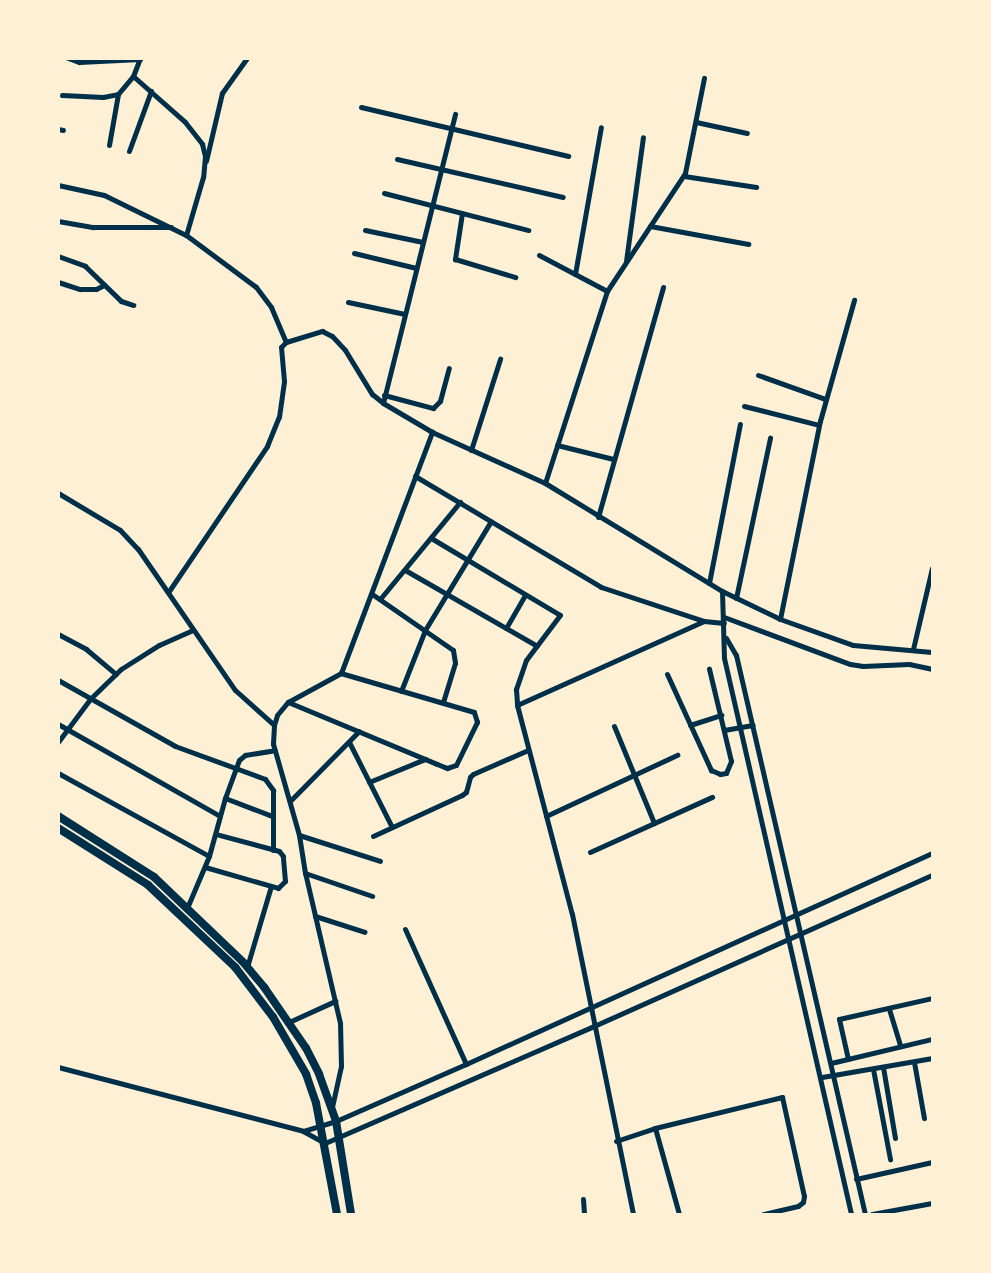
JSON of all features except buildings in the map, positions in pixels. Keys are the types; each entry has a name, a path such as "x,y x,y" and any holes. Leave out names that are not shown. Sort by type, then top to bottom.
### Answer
{"main road":[{"path":"58,816 154,877 247,967 289,1022 319,1074 336,1121 351,1215"},
{"path":"58,828 148,885 235,967 273,1017 297,1056 310,1084 322,1127 337,1215"}],"street":[{"path":"68,58 79,62 140,59 133,76 118,94 109,145"},
{"path":"186,235 222,93 247,58"},
{"path":"133,76 185,122 202,144 205,164"},
{"path":"545,483 607,291 684,176 704,78"},
{"path":"129,151 151,91"},
{"path":"62,95 103,97 118,94"},
{"path":"362,107 568,156"},
{"path":"383,403 455,114"},
{"path":"696,122 747,133"},
{"path":"575,274 601,127"},
{"path":"626,263 643,137"},
{"path":"397,159 441,171 563,196"},
{"path":"684,176 756,187"},
{"path":"58,185 104,195 186,235 256,287 271,307 286,342"},
{"path":"384,193 528,230"},
{"path":"462,213 455,259 515,277"},
{"path":"58,221 93,226 172,227"},
{"path":"650,226 748,244"},
{"path":"365,230 423,242"},
{"path":"354,253 417,268"},
{"path":"539,255 607,291"},
{"path":"58,256 85,266 121,301 133,305"},
{"path":"58,282 80,289 96,289 104,285"},
{"path":"598,518 663,287"},
{"path":"780,619 825,399 854,300"},
{"path":"348,302 405,314"},
{"path":"170,591 267,446 279,417 284,381 280,351 286,342 322,331 332,336 345,350 372,394 383,403 432,432 545,483 598,518 722,591 780,619 853,645 933,652"},
{"path":"471,450 500,359"},
{"path":"384,394 433,408 440,401 449,368"},
{"path":"758,375 825,399"},
{"path":"744,406 819,425"},
{"path":"709,583 740,424"},
{"path":"332,1109 341,1066 340,1023 305,873 299,835 275,750 274,725 277,715 288,702 341,673 432,432"},
{"path":"736,598 770,438"},
{"path":"557,445 613,459"},
{"path":"416,476 601,587 704,621 724,620 850,664 863,666 909,664 933,669"},
{"path":"58,493 120,530 138,549 170,591 193,630 235,690 274,725"},
{"path":"380,599 460,502"},
{"path":"401,691 425,630 491,521"},
{"path":"431,538 560,615 520,673 517,705 564,878 633,1215"},
{"path":"913,649 933,567"},
{"path":"405,570 537,646"},
{"path":"722,591 724,658 822,1077 851,1215"},
{"path":"372,594 453,650 455,656 443,702"},
{"path":"506,628 525,595"},
{"path":"517,705 704,621"},
{"path":"58,742 90,699 116,674 159,645 193,630"},
{"path":"58,634 86,649 116,674"},
{"path":"725,636 736,655 753,725 865,1215"},
{"path":"666,674 711,770 720,774 726,773 731,761 709,669"},
{"path":"288,702 452,768 477,722 474,712 341,673"},
{"path":"58,680 175,746 265,779 270,784 273,849"},
{"path":"690,725 721,715"},
{"path":"58,724 220,816"},
{"path":"724,730 753,725"},
{"path":"614,726 654,823"},
{"path":"290,801 359,731"},
{"path":"349,742 392,827"},
{"path":"187,908 206,867 236,767 245,755 275,750"},
{"path":"373,836 462,795 466,792 473,774 528,750"},
{"path":"546,816 676,755"},
{"path":"369,782 425,759"},
{"path":"58,773 209,856"},
{"path":"590,852 712,797"},
{"path":"225,798 272,816"},
{"path":"206,867 271,886 282,887 285,881 283,856 273,849 216,834"},
{"path":"299,835 380,861"},
{"path":"303,1131 322,1127 466,1064 933,853"},
{"path":"305,873 372,896"},
{"path":"58,1067 303,1131 325,1143 594,1026 933,874"},
{"path":"247,967 271,886"},
{"path":"315,916 365,932"},
{"path":"405,929 466,1064"},
{"path":"848,1059 838,1019 933,998"},
{"path":"289,1022 335,1001"},
{"path":"889,1009 900,1046"},
{"path":"831,1063 933,1039"},
{"path":"822,1077 933,1059"},
{"path":"914,1062 924,1118"},
{"path":"883,1067 895,1138"},
{"path":"873,1069 890,1159"},
{"path":"616,1140 655,1128 782,1097 804,1196 803,1202 798,1206 763,1215"},
{"path":"655,1128 679,1215"},
{"path":"856,1179 933,1162"},
{"path":"583,1198 584,1215"},
{"path":"872,1215 933,1203"}]}
